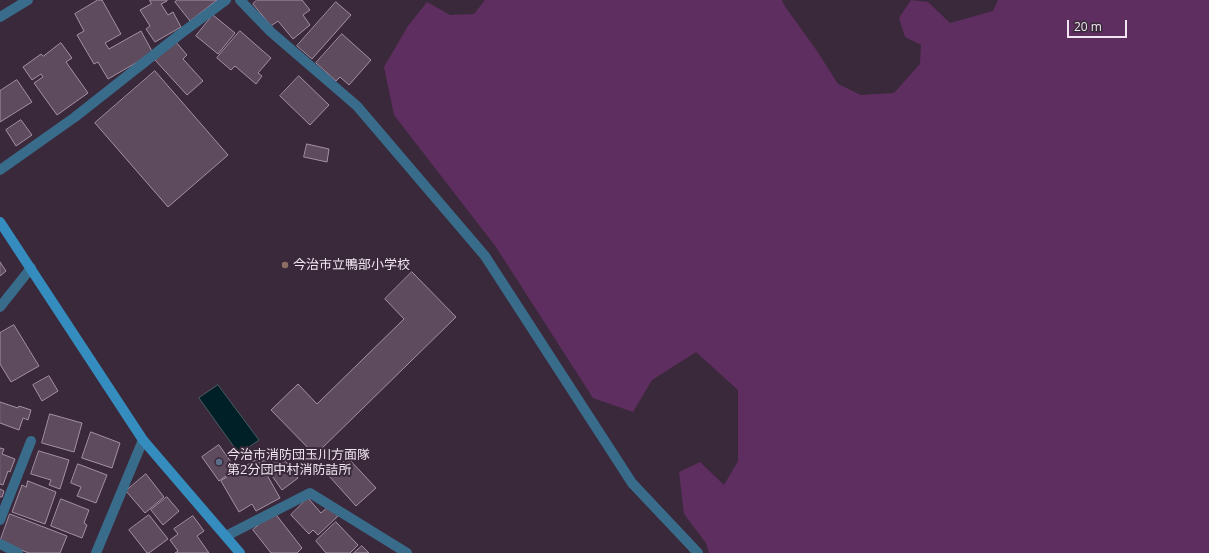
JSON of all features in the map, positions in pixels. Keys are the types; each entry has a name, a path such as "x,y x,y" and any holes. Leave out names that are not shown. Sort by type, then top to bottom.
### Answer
{"street":[{"path":"0,18 28,0"},
{"path":"0,170 75,117 226,0"},
{"path":"240,0 271,32 357,106 485,256 632,483 698,553"},
{"path":"0,222 144,440 240,553"},
{"path":"0,307 31,268"},
{"path":"96,553 144,440"},
{"path":"0,520 31,442"},
{"path":"226,536 310,493 407,553"},
{"path":"0,544 18,553"}],"shaded area":[{"path":"485,0 782,0 838,84 861,95 894,93 920,64 921,45 905,37 899,18 911,0 928,2 950,23 993,11 998,0 1209,0 1209,553 709,553 706,543 684,514 679,472 700,462 724,485 738,461 738,390 696,352 652,380 633,412 593,398 496,247 394,115 384,67 408,26 427,2 450,15 474,14"},
{"path":"218,385 259,440 239,454 199,398"}],"building":[{"path":"98,0 102,0 121,34 105,43 109,49 141,31 153,53 108,79 98,62 94,64 77,35 84,31 75,14"},
{"path":"150,0 167,0 161,4 168,15 173,12 181,27 155,42 146,29 150,26 140,10 151,4"},
{"path":"178,0 217,0 190,21 175,2"},
{"path":"257,0 302,0 310,10 303,15 310,25 293,39 278,21 271,26 253,4"},
{"path":"336,2 351,15 312,59 297,46"},
{"path":"213,15 235,33 218,54 196,36"},
{"path":"240,31 271,58 258,73 262,76 256,84 235,66 231,70 217,58"},
{"path":"342,34 371,60 349,85 340,77 336,81 316,63"},
{"path":"175,41 187,55 183,59 203,81 187,95 155,60"},
{"path":"61,43 72,58 66,62 88,93 57,115 34,83 43,77 41,74 32,80 23,67 41,54 43,56"},
{"path":"155,71 228,155 168,207 95,123"},
{"path":"299,76 329,105 310,125 280,96"},
{"path":"17,80 32,102 0,122 0,91"},
{"path":"21,120 32,135 16,146 6,130"},
{"path":"307,144 329,149 327,162 304,157"},
{"path":"0,262 6,271 0,276"},
{"path":"412,272 456,317 315,455 271,410 298,384 317,404 404,319 385,299"},
{"path":"14,325 39,366 11,382 0,364 0,333"},
{"path":"49,376 58,391 42,401 33,385"},
{"path":"0,402 18,408 19,406 31,410 28,420 23,418 19,430 0,423"},
{"path":"50,414 82,423 74,452 42,443"},
{"path":"91,432 120,443 112,468 82,458"},
{"path":"219,445 236,469 219,481 202,457"},
{"path":"0,448 4,449 2,454 15,459 10,472 8,471 3,485 0,484"},
{"path":"39,451 69,460 60,489 49,485 51,480 31,474"},
{"path":"278,451 298,478 282,490 262,462"},
{"path":"348,458 376,488 356,506 329,476"},
{"path":"258,459 280,498 256,511 252,504 239,512 221,481"},
{"path":"78,464 107,475 96,503 77,496 81,487 71,483"},
{"path":"146,474 164,497 145,513 126,491"},
{"path":"28,481 56,492 45,524 12,512 22,485 26,487"},
{"path":"0,489 4,491 2,497 0,497"},
{"path":"167,497 179,511 163,525 151,510"},
{"path":"308,498 321,513 329,506 338,516 318,535 313,530 309,534 291,515"},
{"path":"61,499 89,510 84,523 87,525 82,538 51,526"},
{"path":"274,512 302,548 297,553 271,553 253,530"},
{"path":"10,514 67,536 60,553 29,553 0,542"},
{"path":"149,515 168,539 147,553 129,530"},
{"path":"193,516 204,531 197,536 209,553 175,553 178,551 170,540 178,534 174,529"},
{"path":"336,522 358,545 350,553 326,553 316,541"},
{"path":"362,546 369,553 354,553"}],"place":[{"name":"今治市立鴨部小学校","path":"285,265"},
{"name":"今治市消防団玉川方面隊 第2分団中村消防詰所","path":"219,462"}]}
